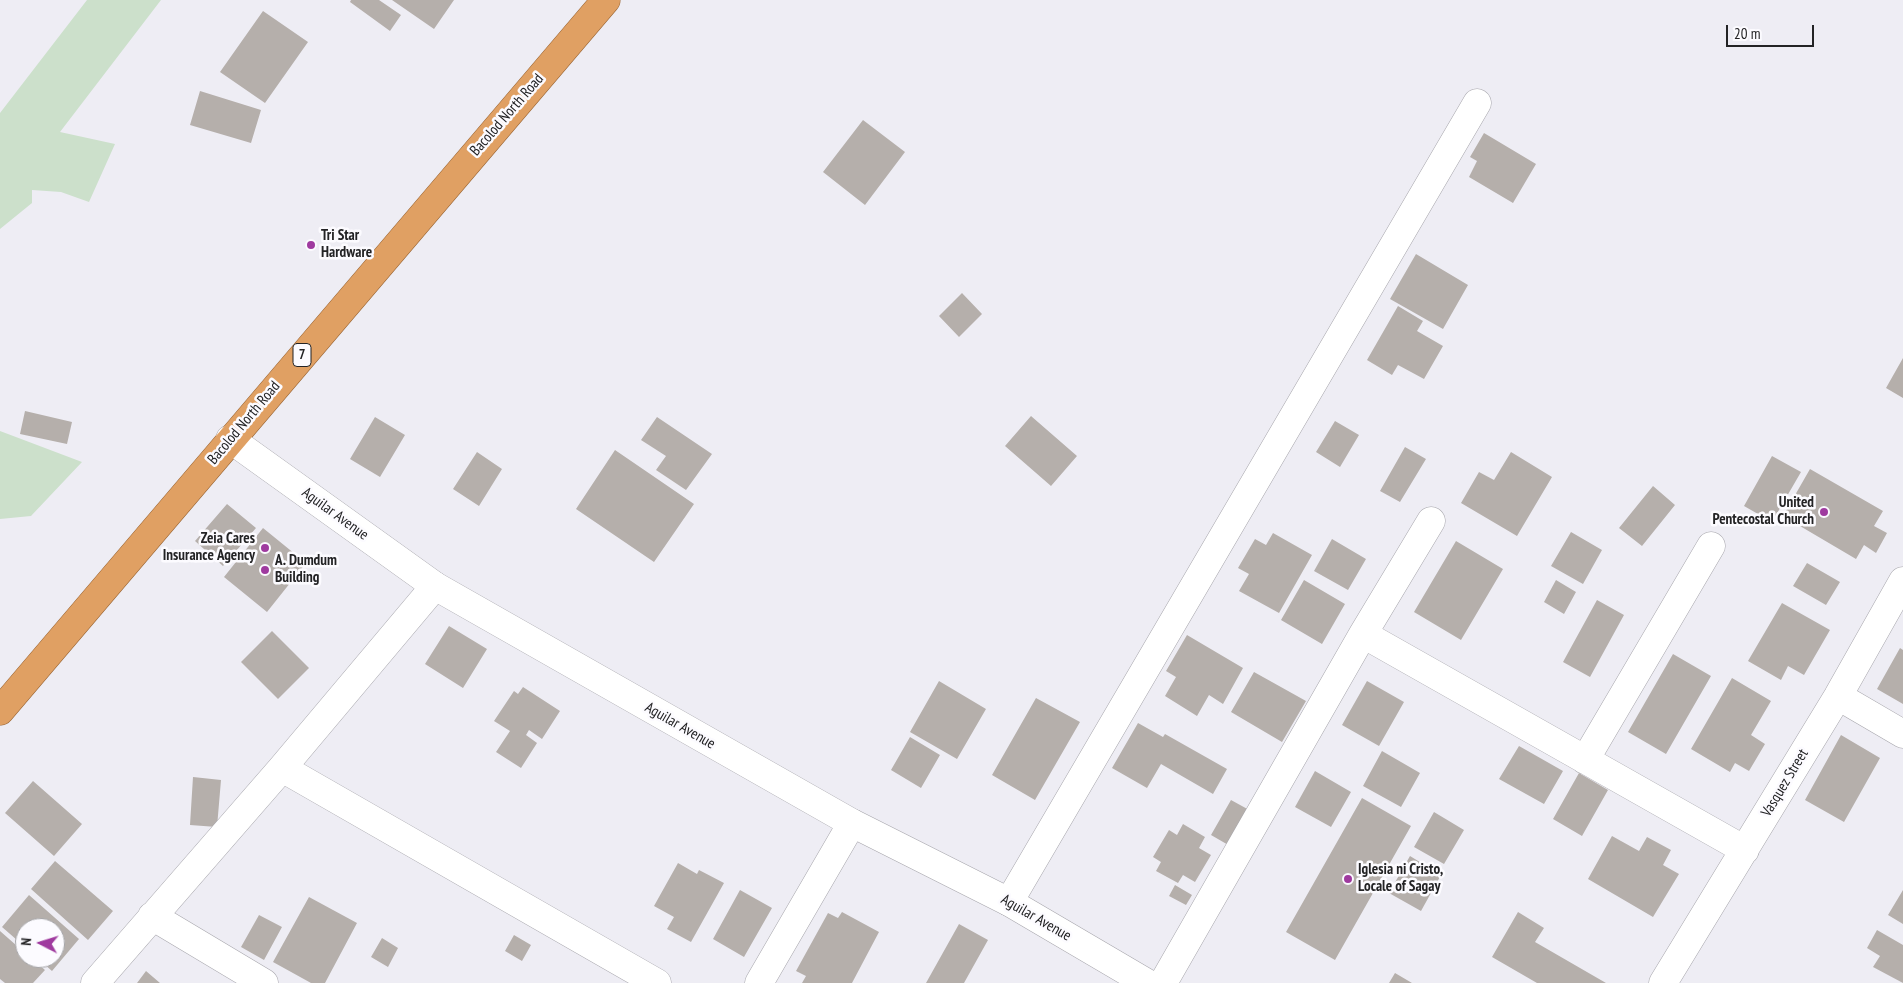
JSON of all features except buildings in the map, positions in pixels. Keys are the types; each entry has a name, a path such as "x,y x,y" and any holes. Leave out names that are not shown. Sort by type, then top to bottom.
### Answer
{"highway":[{"name":"Bacolod North Road","path":"0,711 606,0"}],"street":[{"path":"1009,902 1477,103"},
{"name":"Aguilar Avenue","path":"230,439 435,586 852,824 1009,902 1147,983"},
{"path":"1163,983 1363,634 1431,521"},
{"path":"1585,760 1711,546"},
{"name":"Vasquez Street","path":"1663,983 1838,696 1903,581"},
{"path":"95,983 282,768 435,586"},
{"path":"1363,634 1745,850"},
{"path":"1838,696 1903,734"},
{"path":"282,768 657,983"},
{"path":"759,983 852,824"},
{"path":"152,916 264,983"}],"green space":[{"path":"87,0 161,0 60,132 115,144 89,202 61,192 32,190 32,203 0,229 0,113"},
{"path":"0,431 82,462 31,516 0,519"}],"place":[{"name":"Tri Star Hardware","path":"311,245"},
{"name":"United Pentecostal Church","path":"1824,512"},
{"name":"Zeia Cares Insurance Agency","path":"265,548"},
{"name":"A. Dumdum Building","path":"265,570"},
{"name":"Iglesia ni Cristo, Locale of Sagay","path":"1348,879"}]}
